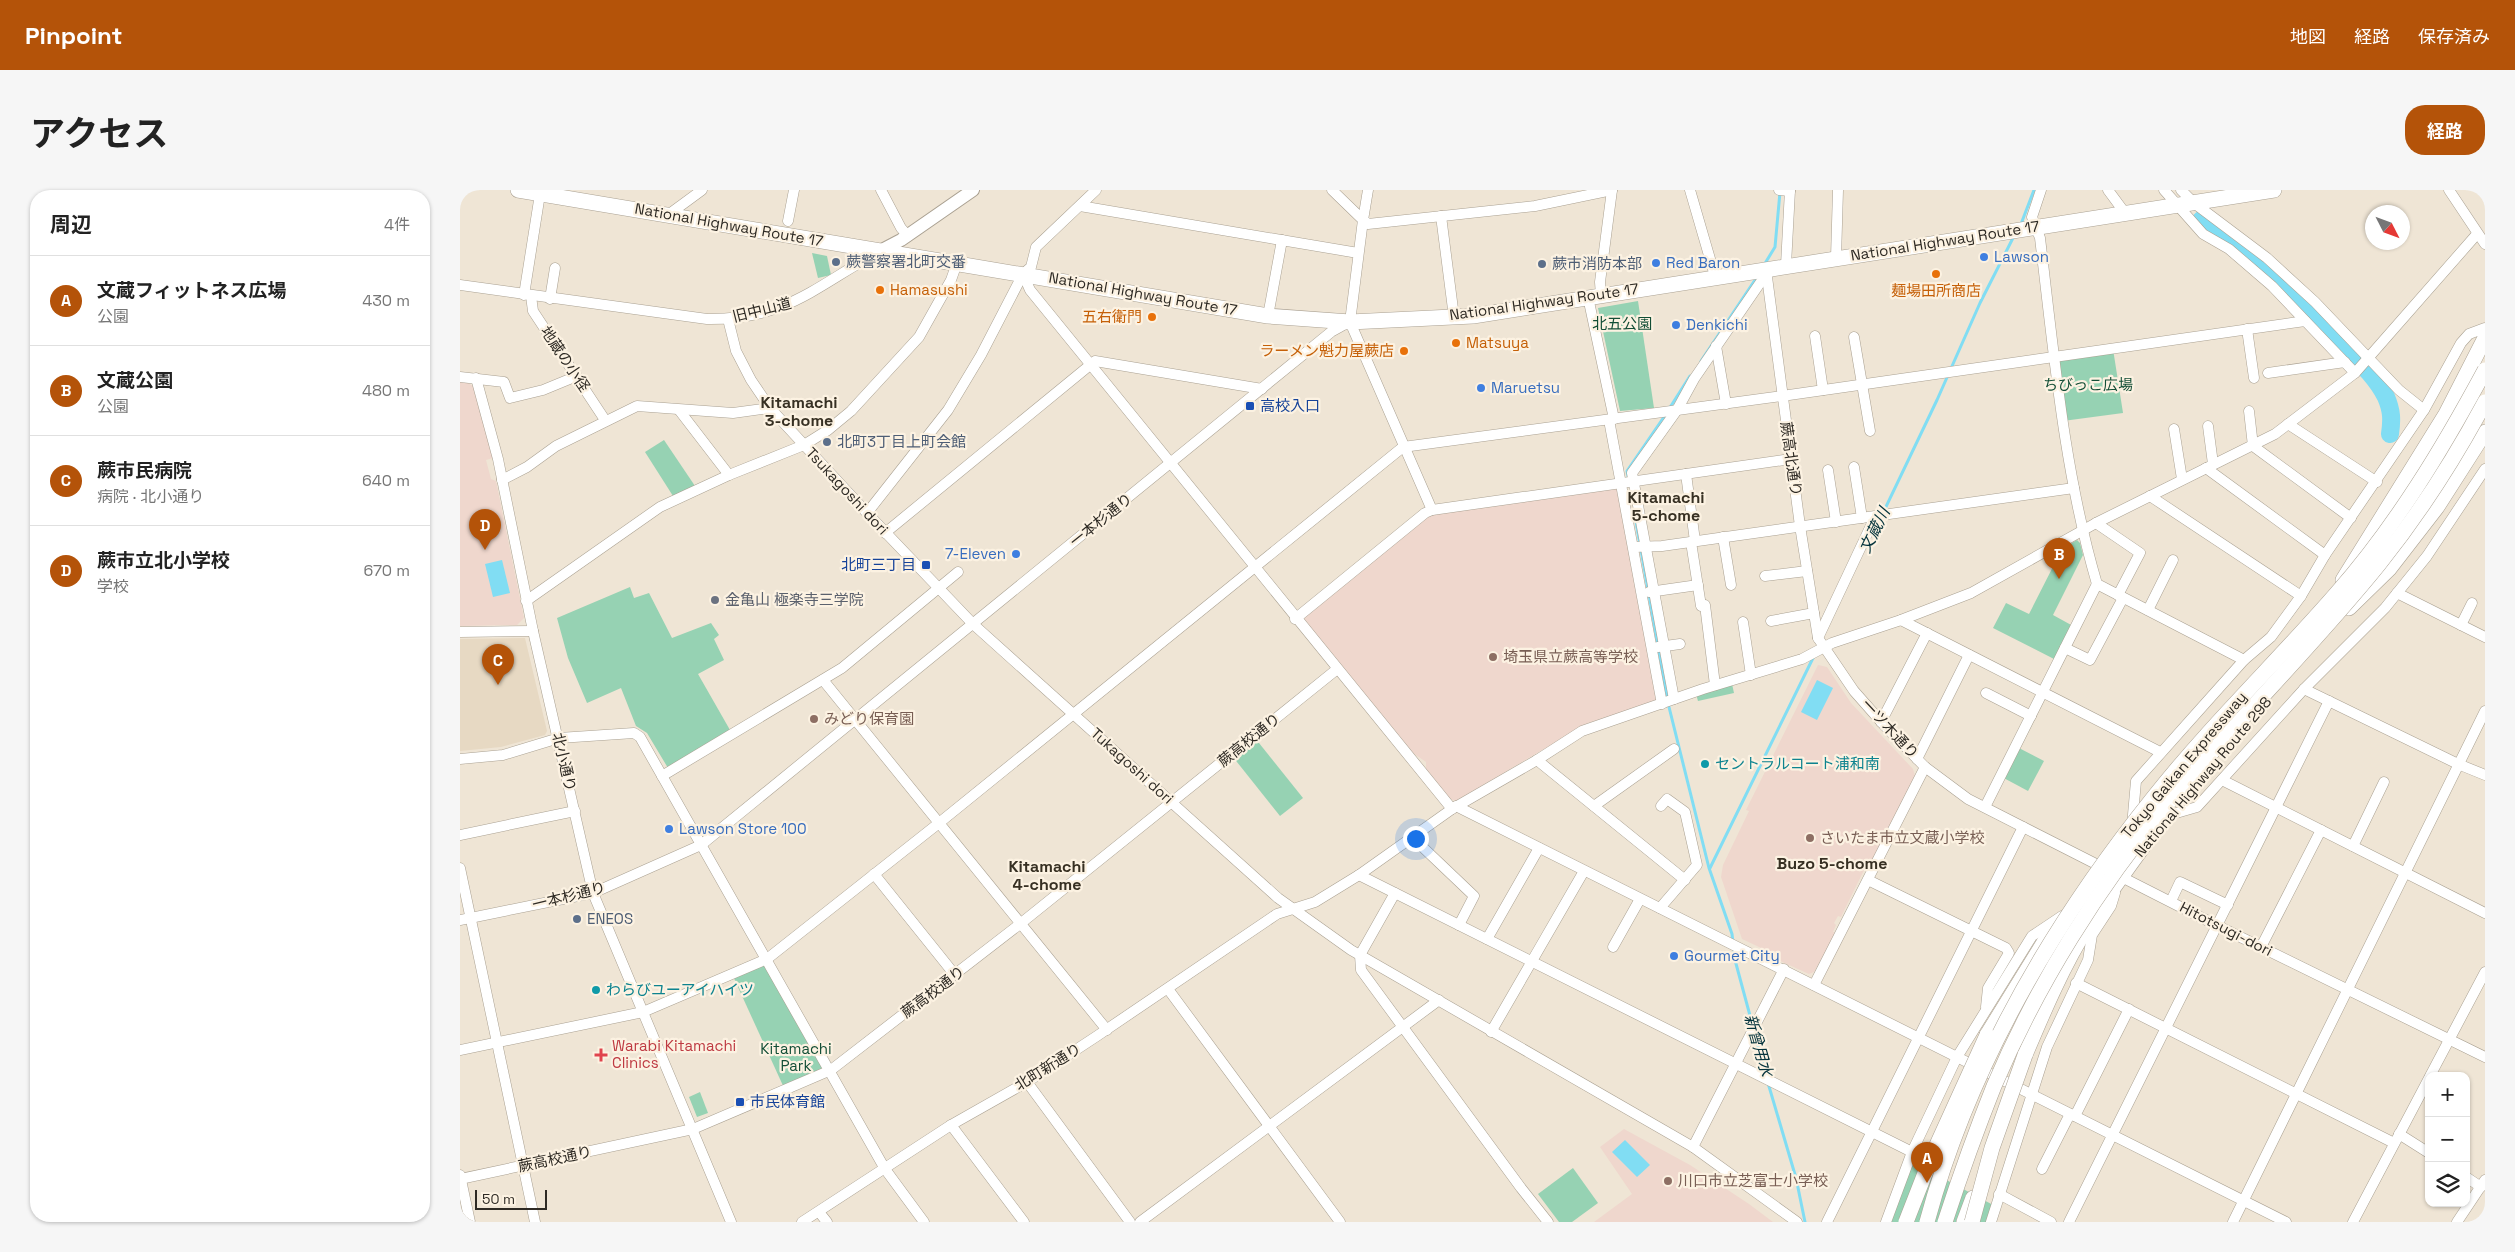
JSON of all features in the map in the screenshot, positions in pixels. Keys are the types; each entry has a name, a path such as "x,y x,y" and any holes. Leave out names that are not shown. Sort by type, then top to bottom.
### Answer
{"highway":[{"name":"National Highway Route 17","path":"518,190 540,194 579,194 668,215 1268,316 1350,322 1473,316 1715,276 2024,230 2125,213 2179,198 2194,203 2274,190"},
{"path":"2326,610 2370,532 2446,414 2485,338"},
{"name":"Tokyo Gaikan Expressway","path":"1927,1222 1951,1149 1979,1078 2039,961 2082,894 2155,795 2338,592 2369,553 2421,479 2485,370"},
{"name":"Tokyo Gaikan Expressway","path":"1945,1222 1967,1156 1995,1085 2030,1012 2095,902 2134,846 2167,804 2303,653 2380,562 2434,486 2485,402"},
{"path":"2340,617 2389,569 2436,507 2485,432"},
{"name":"National Highway Route 298","path":"1906,1222 1931,1158 1987,1035 2034,955 2100,865 2131,827 2326,610 2423,495 2340,617 2166,816 2121,876 2089,925 2064,969 2025,1055 1992,1148 1972,1222"},
{"path":"1964,1222 1992,1148"}],"main road":[{"name":"旧中山道","path":"880,251 908,236 973,190"}],"street":[{"path":"668,215 702,190"},
{"path":"788,221 794,190"},
{"path":"881,190 900,228 908,236"},
{"path":"866,513 948,410 981,355 1023,274 1031,267 1036,247 1096,190"},
{"path":"1332,190 1366,222 1535,206 1612,190 1600,282 1594,296 1611,419 1628,482 1659,647 1674,699"},
{"path":"1368,190 1366,222 1358,253 1350,322 1432,510"},
{"path":"1690,190 1715,276"},
{"path":"1779,190 1788,190 1786,266"},
{"path":"1836,258 1838,190"},
{"path":"1985,807 2096,584 2081,532 2054,357 2040,238 2024,230 2041,190"},
{"path":"2108,190 2125,213"},
{"path":"2164,190 2179,198 2203,234 2229,249 2272,286 2355,373"},
{"path":"2449,190 2485,244"},
{"path":"528,296 540,194"},
{"path":"2194,203 2267,258 2315,302 2399,390 2424,410"},
{"path":"1080,206 1358,253"},
{"path":"1441,216 1454,317"},
{"name":"北町新通り","path":"802,1222 951,1125 1027,1082 1277,914 1291,908 1315,902 1359,875 1454,807 1537,760 1582,731 1611,719 1663,704 1715,685 1808,656 1821,644 1901,620 1971,593 2096,523 2253,446 2288,424 2355,373 2477,234"},
{"path":"1268,316 1282,240"},
{"name":"旧中山道","path":"460,285 550,299 670,312 706,319 728,319 792,304 880,251"},
{"path":"526,600 660,507 728,475 804,445 828,430 851,411 919,337 951,280 957,263"},
{"path":"550,299 555,268"},
{"path":"1628,482 1764,270"},
{"name":"蕨高北通り","path":"1764,270 1768,278 1782,396 1807,572 1821,644"},
{"path":"1023,274 1030,290 1336,670 1454,807 1784,969 2286,1222"},
{"name":"地蔵の小径","path":"528,296 533,311 605,420"},
{"name":"Tsukagoshi dori","path":"728,319 736,351 751,380 770,408 866,513 973,624"},
{"path":"460,1050 644,1012 767,959 939,823 1403,447 1726,404 2305,321"},
{"name":"一本杉通り","path":"460,920 593,893 701,845 1331,332 1350,322"},
{"path":"2131,827 2136,781 2244,660 2271,637 2301,596 2325,555 2377,482 2424,410 2461,343 2469,334 2485,328"},
{"path":"2247,329 2254,378"},
{"path":"1815,336 1823,390"},
{"path":"1854,337 1870,431"},
{"path":"1716,346 1726,404"},
{"path":"885,532 1095,361 1262,389"},
{"path":"2268,373 2345,362"},
{"path":"460,376 504,382 510,398 543,390 577,376"},
{"name":"北小通り","path":"476,378 502,480 526,600 593,893 731,1222"},
{"path":"502,480 527,467 556,446 605,420 637,406 733,413 770,408"},
{"path":"679,410 728,475"},
{"path":"2249,410 2253,446 2351,518"},
{"path":"2288,424 2377,482"},
{"path":"2208,426 2210,466 2325,555"},
{"path":"2174,429 2182,480"},
{"path":"1295,618 1425,513 1432,510 1791,459"},
{"path":"1854,467 1862,518"},
{"path":"2166,816 2197,807 2304,689 2397,593 2427,556 2485,469"},
{"path":"1828,470 1836,522"},
{"path":"1686,474 1698,585 1715,685"},
{"path":"1640,546 1693,541 1875,517 2074,488"},
{"path":"2150,496 2301,596"},
{"path":"1821,644 1875,517"},
{"path":"2065,648 2090,660 2140,553 2096,523"},
{"path":"1723,537 1731,585"},
{"path":"2148,610 2173,560"},
{"path":"662,776 735,730 842,668 958,572"},
{"path":"1765,576 1807,572"},
{"path":"2096,584 2244,660"},
{"path":"1648,592 1698,585"},
{"path":"2397,593 2485,637"},
{"path":"2461,625 2472,603"},
{"path":"1771,621 1814,613"},
{"path":"1901,620 2160,752"},
{"path":"1743,622 1751,675"},
{"name":"Tukagoshi dori","path":"973,624 1291,908 1360,955 1693,1148 1793,1221"},
{"path":"460,632 533,631"},
{"path":"1881,722 1927,633"},
{"path":"1659,647 1680,644"},
{"name":"一ツ木通り","path":"1821,644 1854,691 1925,767 1968,799 1985,807"},
{"path":"1659,647 1663,704"},
{"path":"1917,759 1969,655"},
{"name":"蕨高校通り","path":"460,1178 694,1130 831,1070 1020,924 1336,670"},
{"path":"823,680 1107,1030"},
{"path":"2304,689 2458,764 2485,775"},
{"path":"1986,692 2031,716"},
{"path":"2069,1222 2329,701"},
{"path":"2233,1222 2485,711"},
{"path":"460,759 503,755 559,738 634,733 640,738 831,1070 885,1169 924,1222"},
{"path":"1594,806 1674,749"},
{"path":"1537,760 1685,880"},
{"path":"1814,985 1925,767"},
{"path":"2222,780 2485,913"},
{"path":"2354,846 2384,782"},
{"path":"1660,908 1697,865 1685,812 1667,799 1661,806"},
{"name":"Hitotsugi-dori","path":"1985,807 2218,926 2485,1057"},
{"path":"460,835 575,811"},
{"path":"1827,1222 2023,827"},
{"path":"2261,947 2321,830"},
{"path":"1412,837 1474,896 1459,925"},
{"path":"1487,939 1539,848"},
{"path":"460,868 535,1222"},
{"path":"1491,1032 1584,871"},
{"path":"874,874 955,975"},
{"path":"1359,875 1912,1152"},
{"path":"1991,1222 2047,1047 2088,960 2092,935 2110,906 2121,876"},
{"path":"1868,880 2006,948 2009,954 1988,988 1986,1010"},
{"path":"2171,901 2180,882 2228,905"},
{"path":"1396,893 1360,955 1363,972 1548,1222"},
{"path":"1613,948 1640,899"},
{"path":"1886,1222 1912,1152 1957,1057 2032,936 2062,916"},
{"path":"1693,1148 1784,969"},
{"path":"2432,1072 2485,972"},
{"path":"2076,983 2296,1094 2425,1151"},
{"path":"1168,989 1340,1222"},
{"path":"1140,1222 1439,1000"},
{"path":"2042,1170 2128,1009"},
{"path":"1027,1082 1130,1222"},
{"path":"2352,1222 2425,1085"},
{"path":"951,1125 1024,1222"},
{"path":"460,1178 470,1222"},
{"path":"2457,1222 2483,1183 2470,1178"},
{"path":"1999,1194 2051,1222"},
{"path":"819,1212 827,1222"}],"shaded area":[{"path":"460,381 467,382 474,387 493,458 486,460 491,479 496,481 524,618 517,625 460,626"},
{"name":"埼玉県立蕨高等学校","path":"1615,487 1621,493 1659,695 1654,703 1588,723 1456,801 1450,799 1426,769 1426,762 1413,753 1303,618 1430,515"},
{"path":"525,638 547,731 545,735 501,747 460,751 460,639"},
{"name":"さいたま市立文蔵小学校","path":"1818,665 1827,667 1851,703 1913,769 1915,776 1870,867 1866,866 1841,917 1838,916 1834,923 1836,925 1833,932 1836,933 1814,972 1809,974 1776,959 1774,954 1742,939 1721,877 1723,865 1749,811 1746,810"},
{"name":"川口市立芝富士小学校","path":"1624,1129 1690,1165 1773,1222 1594,1222 1632,1194 1600,1147"}],"green space":[{"path":"812,253 827,256 831,275 818,278"},
{"name":"北五公園","path":"1638,301 1654,408 1620,411 1598,308"},
{"name":"ちびっこ広場","path":"2113,349 2123,413 2063,421 2054,357"},
{"path":"664,440 695,486 673,496 645,452"},
{"path":"2077,540 2080,543 2083,555 2053,615 2073,626 2056,660 1993,628 2006,603 2029,614 2062,549"},
{"path":"630,587 634,598 649,593 672,638 711,623 719,635 714,639 724,660 698,674 730,730 668,768 647,733 636,726 621,688 587,703 568,658 557,618"},
{"path":"1732,684 1734,693 1698,701 1696,694"},
{"path":"1255,738 1303,798 1280,816 1233,757"},
{"path":"2015,746 2044,761 2028,791 2000,776"},
{"name":"Kitamachi Park","path":"767,959 831,1070 785,1090 732,974"},
{"path":"700,1092 708,1113 697,1117 689,1097"},
{"path":"1909,1160 1995,1206 1991,1222 1887,1222"},
{"path":"1573,1168 1598,1203 1572,1222 1559,1222 1538,1194"}],"water":[{"path":"502,560 510,593 493,597 485,564"},
{"path":"1817,680 1833,688 1817,720 1801,712"},
{"path":"1625,1140 1650,1165 1637,1177 1612,1152"}],"waterway":[{"name":"文蔵川","path":"2021,224 2034,190"},
{"path":"1764,265 1775,247 1780,192"},
{"path":"2201,220 2238,248 2290,293 2371,374 2382,389 2388,402 2391,416 2390,434"},
{"name":"文蔵川","path":"1883,513 1937,400 1980,303 2014,236"},
{"path":"1701,361 1757,277"},
{"path":"1669,409 1690,376"},
{"path":"1628,476 1627,471 1666,414"},
{"path":"1635,516 1669,707 1709,868 1732,934 1735,960 1752,1023"},
{"name":"文蔵川","path":"1710,868 1814,656"},
{"name":"新曾用水","path":"1754,1032 1766,1076"},
{"name":"新曾用水","path":"1768,1083 1796,1178 1805,1222"}],"place":[{"name":"Lawson","path":"1984,257"},
{"name":"蕨警察署北町交番","path":"836,262"},
{"name":"Red Baron","path":"1656,263"},
{"name":"蕨市消防本部","path":"1542,264"},
{"name":"麺場田所商店","path":"1936,274"},
{"name":"Hamasushi","path":"880,290"},
{"name":"五右衛門","path":"1152,317"},
{"name":"Denkichi","path":"1676,325"},
{"name":"Matsuya","path":"1456,343"},
{"name":"ラーメン魁力屋蕨店","path":"1404,351"},
{"name":"Maruetsu","path":"1481,388"},
{"name":"高校入口","path":"1250,406"},
{"name":"北町3丁目上町会館","path":"827,442"},
{"name":"蕨市立北小学校","path":"485,550"},
{"name":"7-Eleven","path":"1016,554"},
{"name":"北町三丁目","path":"926,565"},
{"name":"文蔵公園","path":"2059,579"},
{"name":"金亀山 極楽寺三学院","path":"715,600"},
{"name":"埼玉県立蕨高等学校","path":"1493,657"},
{"name":"蕨市民病院","path":"498,685"},
{"name":"みどり保育園","path":"814,719"},
{"name":"セントラルコート浦和南","path":"1705,764"},
{"name":"Lawson Store 100","path":"669,829"},
{"name":"さいたま市立文蔵小学校","path":"1810,838"},
{"name":"ENEOS","path":"577,919"},
{"name":"Gourmet City","path":"1674,956"},
{"name":"わらびユーアイハイツ","path":"596,990"},
{"name":"Warabi Kitamachi Clinics","path":"601,1055"},
{"name":"市民体育館","path":"740,1102"},
{"name":"川口市立芝富士小学校","path":"1668,1181"},
{"name":"文蔵フィットネス広場","path":"1927,1183"}],"district":[{"name":"Kitamachi 3-chome","path":"799,411"},
{"name":"Kitamachi 5-chome","path":"1666,506"},
{"name":"Buzo 5-chome","path":"1832,863"},
{"name":"Kitamachi 4-chome","path":"1047,875"}]}
